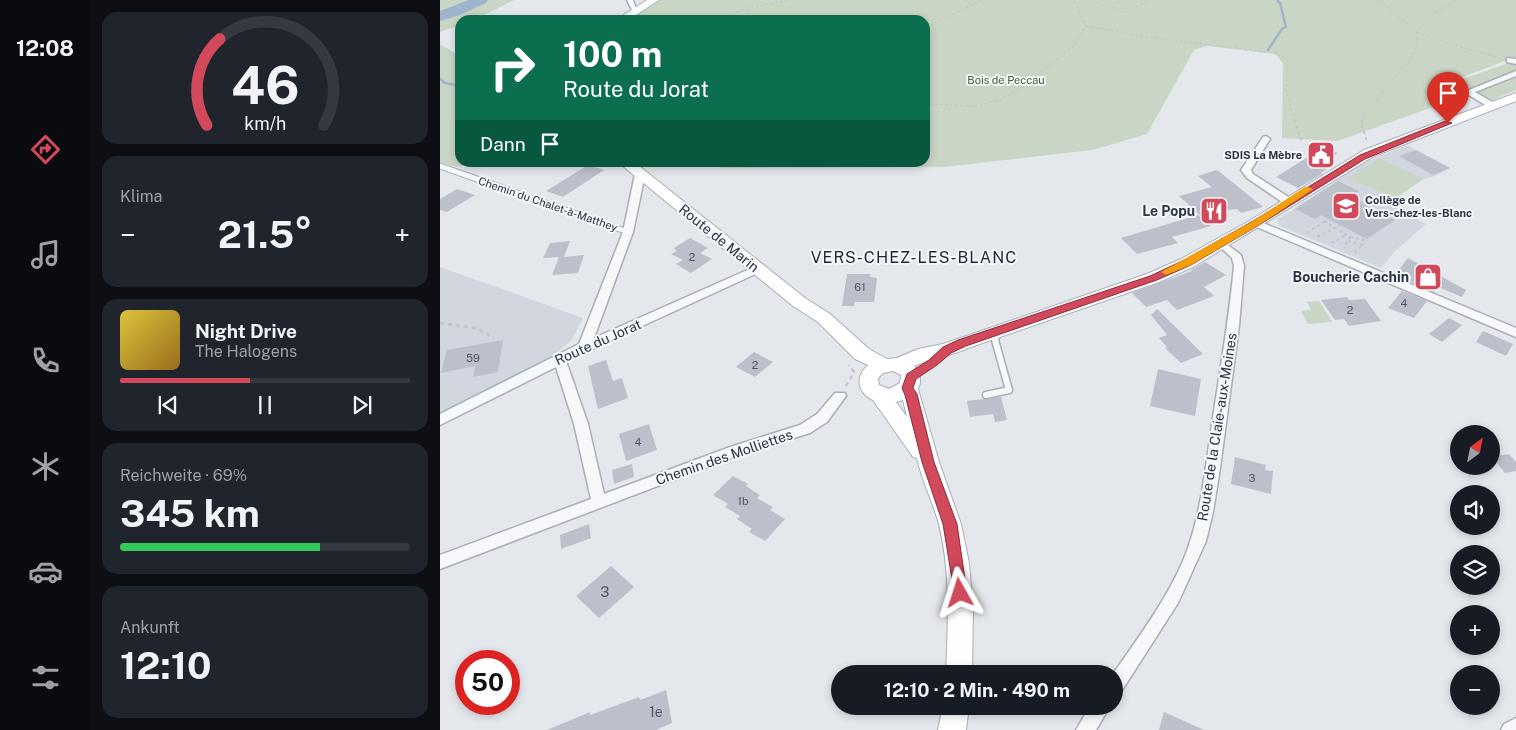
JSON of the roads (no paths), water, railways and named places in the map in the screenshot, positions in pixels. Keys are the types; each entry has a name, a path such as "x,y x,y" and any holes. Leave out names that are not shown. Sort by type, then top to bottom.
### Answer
{"main road":[{"path":"629,15 654,0"},
{"path":"928,462 880,395 870,389 868,385 894,374 933,362 947,350 962,343 1153,278 1187,263 1371,152 1493,106"},
{"name":"Route de Marin","path":"631,167 799,302 813,322 894,374"},
{"path":"880,395 895,395 894,374"},
{"path":"894,374 911,394 928,462 950,524 957,563 961,608 959,665"},
{"path":"952,730 954,715"}],"street":[{"path":"630,0 635,11"},
{"path":"1516,73 1468,92 1493,106 1516,97"},
{"path":"1266,139 1246,170 1250,176 1289,202"},
{"path":"584,347 628,232 640,174"},
{"path":"1256,223 1516,333"},
{"name":"Route de la Claie-aux-Moines","path":"1123,674 1147,640 1176,590 1198,542 1208,501 1229,357 1239,266 1237,257 1221,243"},
{"name":"Route du Jorat","path":"440,420 559,358 758,269"},
{"path":"559,358 581,424 599,502"},
{"name":"Chemin des Molliettes","path":"440,562 735,451 804,429 822,418 840,396"},
{"path":"1085,730 1095,715"},
{"path":"1510,730 1516,727"}],"lane":[{"name":"Chemin du Chalet-à-Matthey","path":"440,166 628,232"},
{"path":"986,395 1009,390 995,340 998,332"}],"waterway":[{"path":"440,16 455,12 481,0"},
{"path":"1268,50 1282,29 1286,27 1280,3 1277,0"},
{"path":"440,79 445,83 455,85"}],"place":[{"name":"SDIS La Mèbre","path":"1321,155"},
{"name":"Collège de Vers-chez-les-Blanc","path":"1346,206"},
{"name":"Le Popu","path":"1214,211"},
{"name":"Boucherie Cachin","path":"1428,277"}],"district":[{"name":"VERS-CHEZ-LES-BLANC","path":"914,257"}],"park label":[{"name":"Bois de Peccau","path":"1006,80"}]}
